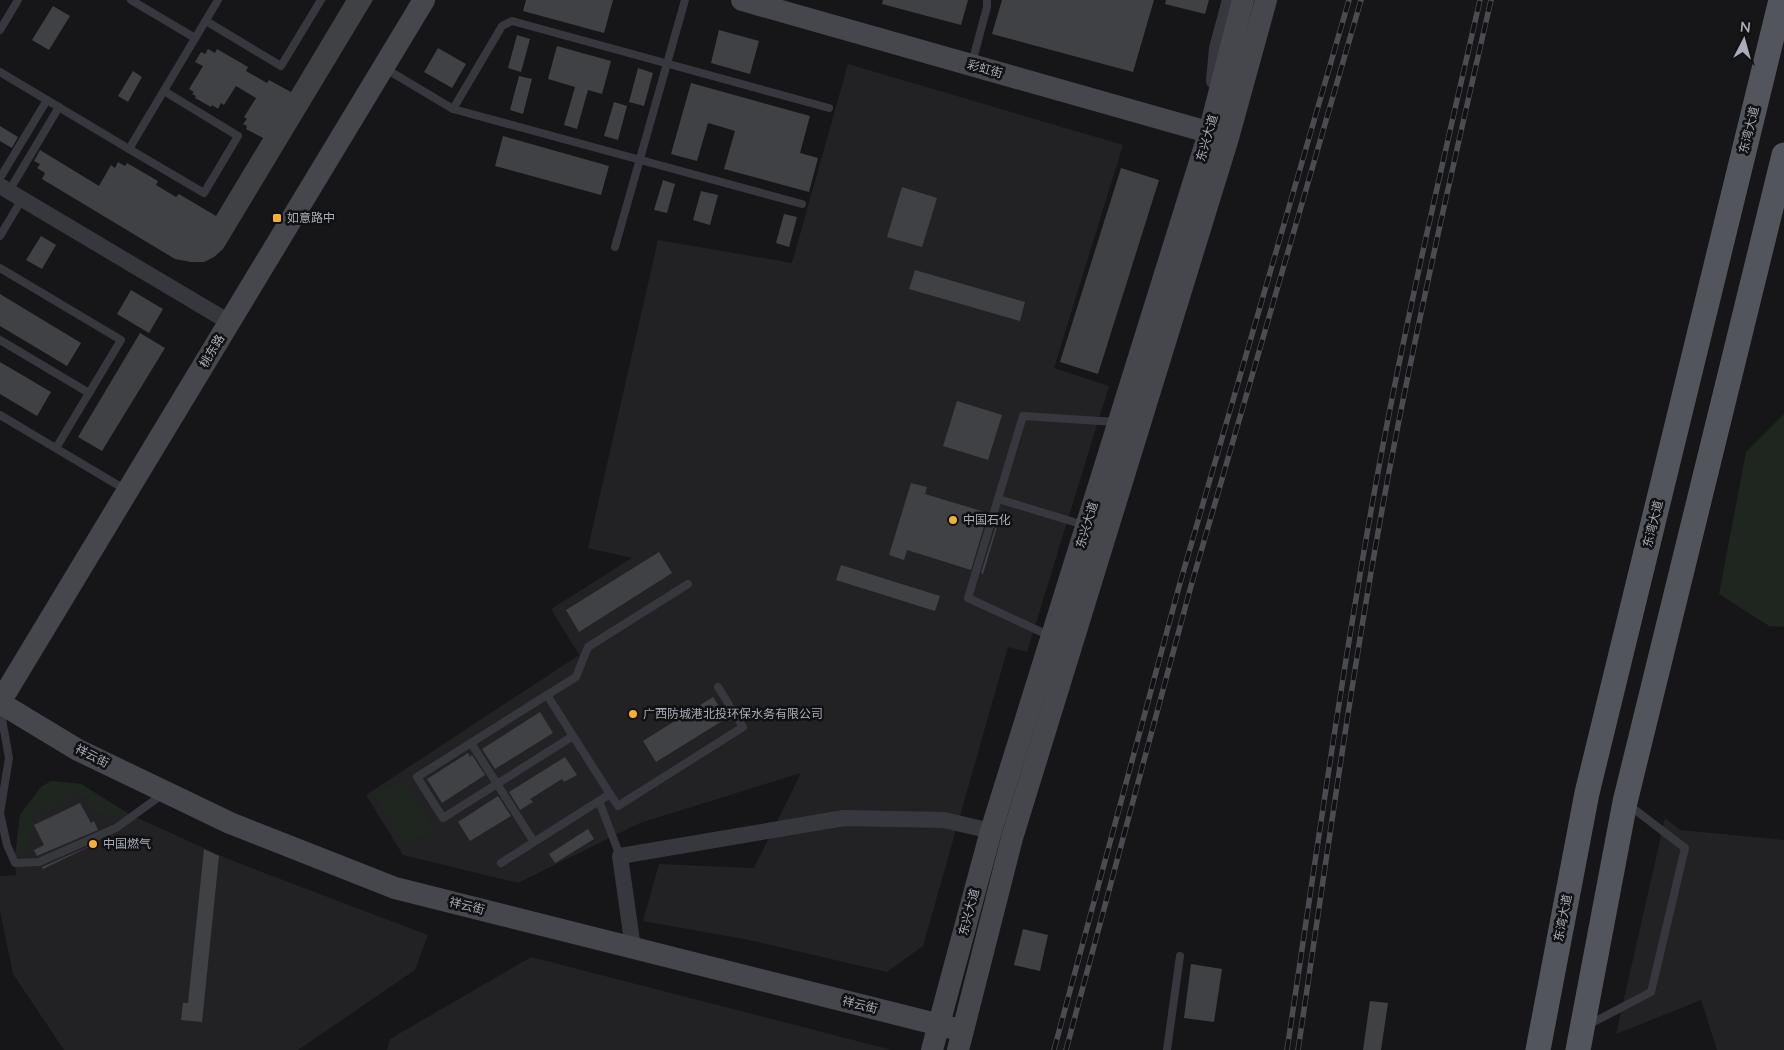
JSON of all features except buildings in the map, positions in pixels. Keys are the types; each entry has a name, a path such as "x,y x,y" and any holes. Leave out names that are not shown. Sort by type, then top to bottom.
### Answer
{"main road":[{"name":"东湾大道","path":"1538,1050 1587,793 1781,0"},
{"path":"1580,1039 1625,802 1784,156"}],"street":[{"name":"桃东路","path":"0,704 424,0"},
{"name":"彩虹街","path":"742,0 1218,135"},
{"path":"1218,135 1217,48 1230,0"},
{"name":"东兴大道","path":"960,1040 1012,838 1218,135 1243,0"},
{"name":"东兴大道","path":"932,1050 991,831 1118,422 1266,0"},
{"path":"8,188 229,322"},
{"name":"祥云街","path":"0,704 78,750 165,793 230,823 395,888 939,1024 960,1040"},
{"path":"634,948 620,856 844,818 944,820 991,831"}],"lane":[{"path":"0,30 18,0"},
{"path":"131,0 195,38"},
{"path":"129,148 218,0"},
{"path":"206,21 281,66 320,0"},
{"path":"615,247 685,0"},
{"path":"971,65 987,0"},
{"path":"453,109 502,26 512,21 829,108"},
{"path":"383,67 453,109 802,204"},
{"path":"0,72 204,193 238,136 164,91"},
{"path":"0,236 8,188 47,100"},
{"path":"8,188 60,107"},
{"path":"0,268 121,340 56,448"},
{"path":"0,340 89,393"},
{"path":"0,415 128,491"},
{"path":"1052,636 968,598 1023,416 1118,422"},
{"path":"998,499 1086,526"},
{"path":"573,736 443,818 417,777 576,677 588,647 688,584"},
{"path":"547,695 618,806 743,727 718,687"},
{"path":"0,704 9,758 0,814 7,845 15,863 39,862 116,828 165,793"},
{"path":"471,743 534,842"},
{"path":"501,863 610,794"},
{"path":"599,801 620,856"},
{"path":"1580,1039 1651,992 1685,848 1625,802"},
{"path":"1167,1050 1180,956"}],"shaded area":[{"path":"848,64 1123,145 1054,368 1109,386 1027,652 1008,647 923,946 887,972 749,940 643,921 659,864 754,868 801,773 640,823 518,883 403,855 366,795 579,655 551,609 632,558 588,548 658,240 792,263"},
{"path":"1784,414 1784,627 1769,626 1719,594 1746,452"},
{"path":"402,779 434,828 406,846 375,796"},
{"path":"51,781 81,784 129,814 228,859 428,935 415,970 298,1050 64,1050 13,974 0,911 0,876 16,875 15,863 20,815 41,787"},
{"path":"51,781 81,784 129,814 122,817 98,814 85,797 77,794 33,816 27,852 15,856 20,815 41,787"},
{"path":"1665,818 1680,830 1784,840 1784,1050 1717,1050 1701,1000 1616,1034"},
{"path":"531,957 892,1050 387,1050 390,1039"}],"railway":[{"path":"1054,1050 1180,583 1349,0"},
{"path":"1066,1050 1191,586 1361,0"},
{"path":"1287,1050 1341,688 1378,472 1414,295 1480,0"},
{"path":"1298,1050 1352,688 1389,472 1425,295 1491,0"}],"place":[{"name":"如意路中","path":"277,218"},
{"name":"中国石化","path":"953,520"},
{"name":"广西防城港北投环保水务有限公司","path":"633,714"},
{"name":"中国燃气","path":"93,844"}]}
